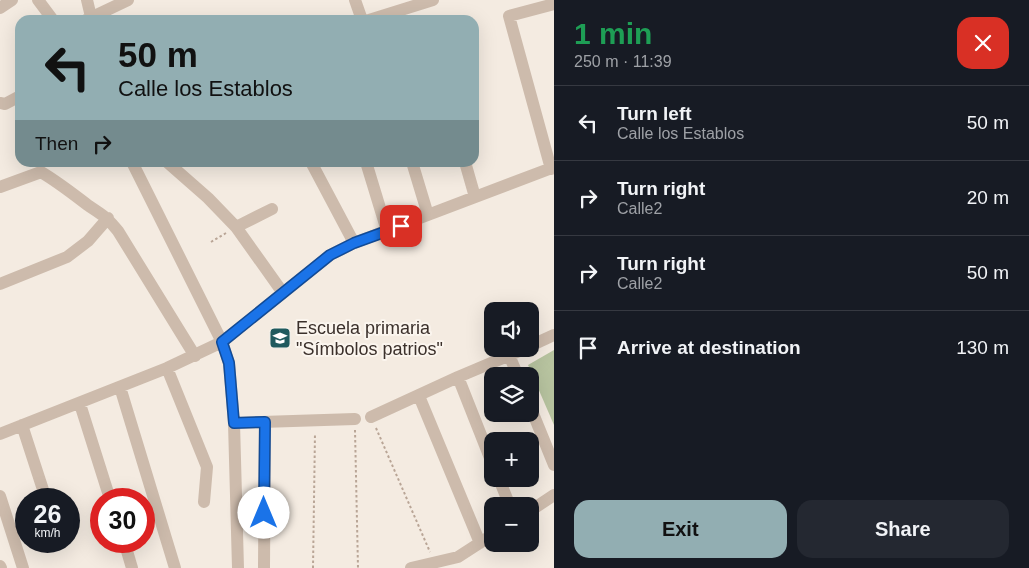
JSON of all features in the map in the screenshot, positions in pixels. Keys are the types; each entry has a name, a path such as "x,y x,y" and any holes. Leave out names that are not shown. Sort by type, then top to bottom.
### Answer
{"street":[{"path":"0,8 12,0"},
{"path":"38,0 49,15"},
{"path":"87,0 88,15"},
{"path":"96,15 128,0"},
{"path":"355,0 360,15"},
{"path":"385,15 433,0"},
{"path":"0,434 80,404 167,368 222,342 330,255 354,243 552,168 508,16 554,4"},
{"path":"0,102 5,104 15,99"},
{"path":"134,167 222,342 229,363 234,423 238,568"},
{"path":"173,167 208,198 236,228 283,293"},
{"path":"314,167 354,243"},
{"path":"368,167 387,231"},
{"path":"414,167 428,215"},
{"path":"466,167 475,197"},
{"path":"0,187 41,172 65,186 89,206 108,218 118,231 195,356"},
{"path":"236,228 272,209"},
{"path":"0,284 67,257 88,241 108,218"},
{"path":"539,342 554,335"},
{"path":"371,417 504,357"},
{"path":"167,368 207,467 204,502"},
{"path":"458,377 484,443"},
{"path":"120,387 176,568"},
{"path":"419,396 480,543"},
{"path":"80,404 107,488"},
{"path":"234,423 355,419"},
{"path":"264,568 265,422"},
{"path":"537,422 554,465"},
{"path":"22,425 42,488"},
{"path":"539,505 554,495"},
{"path":"0,496 23,568"},
{"path":"411,568 458,557 484,540"},
{"path":"128,553 132,568"}],"path":[{"path":"211,242 236,228"},
{"path":"371,417 435,563"},
{"path":"355,419 358,568"},
{"path":"313,568 315,420"}],"green space":[{"path":"554,350 554,425 539,390 539,367 529,367 528,365"}],"place":[{"name":"Escuela primaria \"Símbolos patrios\"","path":"280,338"}],"route":[{"path":"264,513 265,422 234,423 229,363 222,342 330,255 354,243 401,226"}]}
